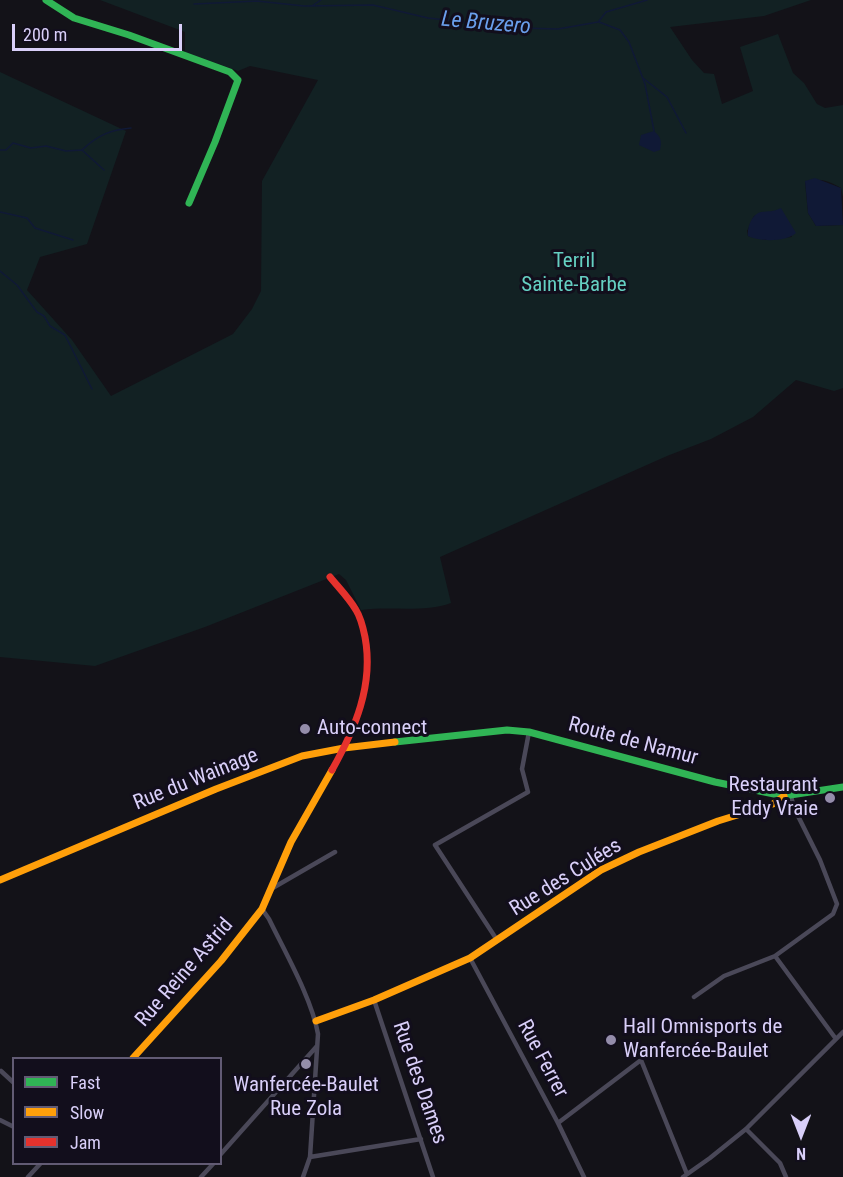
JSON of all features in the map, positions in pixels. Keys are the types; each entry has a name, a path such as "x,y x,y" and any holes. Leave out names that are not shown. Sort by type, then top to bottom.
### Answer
{"street":[{"path":"46,0 74,18 129,35 230,72 238,80 189,203"},
{"name":"Rue Reine Astrid","path":"135,1057 221,961 262,909 291,842 344,748 365,694 368,666 362,623 347,596 330,577"},
{"name":"Route de Namur","path":"413,740 507,730 529,732 716,782 787,796 843,787"},
{"path":"497,940 435,845 528,792 522,769 529,732"},
{"name":"Rue du Wainage","path":"0,880 226,785 302,756 344,748 413,740"},
{"path":"694,997 724,976 775,956 833,914 837,904 820,860 787,796"},
{"name":"Rue des Culées","path":"316,1021 374,1000 470,958 601,870 639,852 718,821 773,804 787,796"},
{"path":"271,889 335,852"},
{"path":"262,909 269,919 316,1021 318,1034 310,1157 303,1177"},
{"path":"775,956 836,1039"},
{"name":"Rue Ferrer","path":"470,958 558,1123 584,1177"},
{"name":"Rue des Dames","path":"374,1000 434,1177"},
{"path":"558,1123 641,1060 685,1176 746,1129 843,1032"},
{"path":"222,1153 317,1046"},
{"path":"746,1129 780,1163 786,1177"},
{"path":"310,1157 421,1139"},
{"path":"28,1177 39,1165"},
{"path":"201,1177 212,1165"},
{"path":"207,1170 207,1177"}],"green space":[{"name":"Terril Sainte-Barbe","path":"100,0 811,0 764,16 670,27 692,60 704,73 714,74 722,104 753,91 740,47 778,34 793,73 804,83 817,104 825,108 843,105 843,197 841,188 832,183 823,180 805,182 808,213 816,226 843,225 843,388 834,391 796,380 753,417 711,439 667,456 440,557 451,603 419,609 361,610 346,580 339,574 205,627 95,666 0,657 0,72 126,131 87,244 40,257 27,290 72,340 111,396 233,334 252,309 261,291 262,181 318,80 250,66 238,71 185,52 185,32","holes":["774,212 792,237 766,240 748,236 747,231 754,216"]}],"water":[{"path":"654,131 660,137 661,144 660,150 654,152 639,145 641,135"},
{"path":"815,178 841,188 843,225 816,226 808,213 805,181"},
{"path":"781,208 796,233 786,238 773,240 748,236 749,225 755,215"}],"waterway":[{"name":"Le Bruzero","path":"312,6 321,0"},
{"path":"599,21 606,12 647,0"},
{"name":"Le Bruzero","path":"194,4 257,1 304,6 373,5 428,18 519,28 558,29 598,22"},
{"path":"599,22 620,30 629,42 645,84 654,131"},
{"path":"643,78 667,97 686,133"},
{"path":"82,150 105,134 131,128"},
{"path":"0,150 6,150 13,143 31,148 46,146 66,151 82,150 104,170"},
{"path":"0,212 27,218 35,228 73,240"},
{"path":"0,271 17,285 50,326 65,335 92,389"}],"traffic: fast":[{"path":"46,0 74,18 129,35 230,72 238,80 189,203"},
{"path":"395,742 507,730 529,732 715,782 784,796 843,787"}],"traffic: slow":[{"path":"0,880 216,789 302,756 395,742"},
{"path":"134,1057 221,961 262,909 291,842 332,770"},
{"path":"316,1021 374,1000 470,958 601,870 639,852 718,821 773,804 784,796"}],"traffic: jam":[{"path":"330,577 347,597 361,619 367,655 365,689 355,723 332,770"}],"place":[{"name":"Auto-connect","path":"305,729"},
{"name":"Restaurant Eddy Vraie","path":"830,798"},
{"name":"Hall Omnisports de Wanfercée-Baulet","path":"611,1040"},
{"name":"Wanfercée-Baulet Rue Zola","path":"306,1064"}]}
